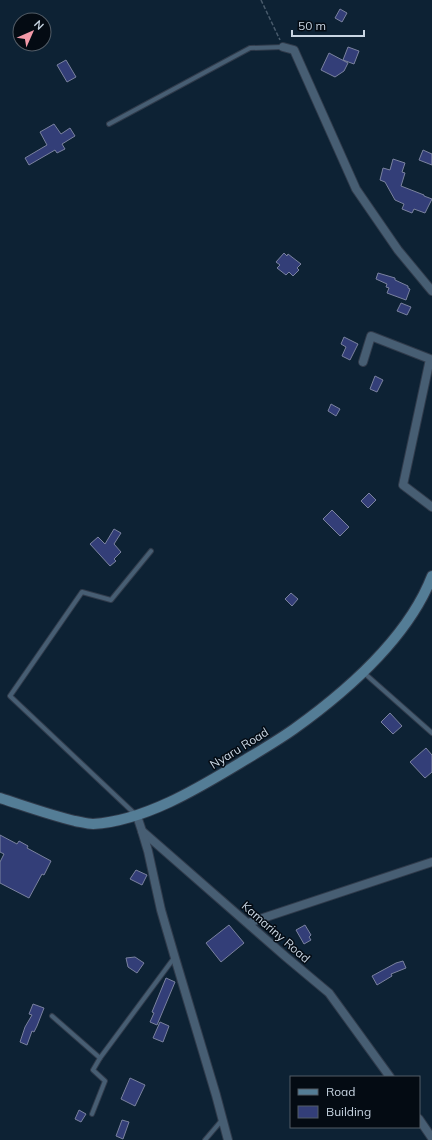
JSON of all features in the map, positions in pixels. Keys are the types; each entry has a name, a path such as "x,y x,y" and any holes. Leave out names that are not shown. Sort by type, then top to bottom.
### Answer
{"main road":[{"name":"Nyaru Road","path":"0,798 67,819 91,824 114,822 137,816 202,786 294,730 348,686 388,647 411,616 432,576"}],"street":[{"path":"283,47 294,50 356,190 398,250 432,291"},
{"path":"363,362 371,336 430,359 403,486 432,507"},
{"path":"137,816 148,851 161,910 228,1140"},
{"name":"Kamariny Road","path":"142,831 329,993 389,1076"},
{"path":"248,923 432,862"},
{"path":"420,1120 432,1138"}],"lane":[{"path":"109,124 250,48 283,47"},
{"path":"137,816 10,696 82,592 111,600 151,551"},
{"path":"363,672 432,733"},
{"path":"92,1114 105,1081 93,1070 100,1058 175,958"},
{"path":"52,1016 100,1058"},
{"path":"205,1140 222,1120"}],"path":[{"path":"261,0 283,47"}],"building":[{"path":"340,9 347,13 342,22 335,18"},
{"path":"348,47 359,51 354,64 343,60"},
{"path":"329,53 348,63 344,71 335,77 321,70"},
{"path":"66,60 76,77 67,82 57,65"},
{"path":"54,124 61,134 70,128 75,136 62,144 65,149 57,153 55,150 29,165 25,158 47,145 40,132"},
{"path":"423,150 432,154 432,165 419,160"},
{"path":"393,159 405,163 402,172 405,173 401,186 432,199 425,213 414,209 412,213 402,209 404,204 395,200 385,182 380,180 383,168 390,170"},
{"path":"284,253 287,256 288,254 301,264 297,268 299,270 293,276 289,272 286,275 277,268 280,265 276,262"},
{"path":"378,273 395,278 395,280 408,286 410,289 406,300 387,293 389,288 386,287 387,284 376,279"},
{"path":"401,303 411,307 407,315 397,311"},
{"path":"344,337 358,344 350,360 342,356 346,347 341,344"},
{"path":"375,376 383,380 377,392 370,389"},
{"path":"331,404 340,409 336,416 328,411"},
{"path":"369,493 376,500 368,508 361,501"},
{"path":"332,510 349,527 340,536 323,519"},
{"path":"114,529 121,533 114,544 121,552 114,559 116,561 110,566 90,544 98,537 105,544"},
{"path":"291,593 298,599 292,606 285,599"},
{"path":"390,713 402,726 393,734 381,722"},
{"path":"426,748 432,755 432,772 425,778 410,762"},
{"path":"0,835 17,844 19,841 28,846 27,848 51,861 29,898 0,883 0,862 4,854 0,852"},
{"path":"136,870 147,875 142,885 130,879"},
{"path":"229,925 244,943 221,962 206,943"},
{"path":"305,925 311,935 309,937 311,940 304,944 296,930"},
{"path":"135,957 144,963 137,973 128,967 126,958"},
{"path":"403,961 406,968 391,974 392,976 377,985 372,976 396,963"},
{"path":"166,978 175,982 157,1025 150,1022 154,1013 152,1012"},
{"path":"33,1004 44,1008 34,1032 32,1031 27,1045 20,1042 25,1027 32,1015 29,1014"},
{"path":"160,1022 169,1026 163,1042 153,1038"},
{"path":"130,1078 145,1085 135,1106 121,1099"},
{"path":"79,1110 86,1114 81,1122 75,1119"},
{"path":"122,1120 129,1122 123,1139 116,1136"}]}
